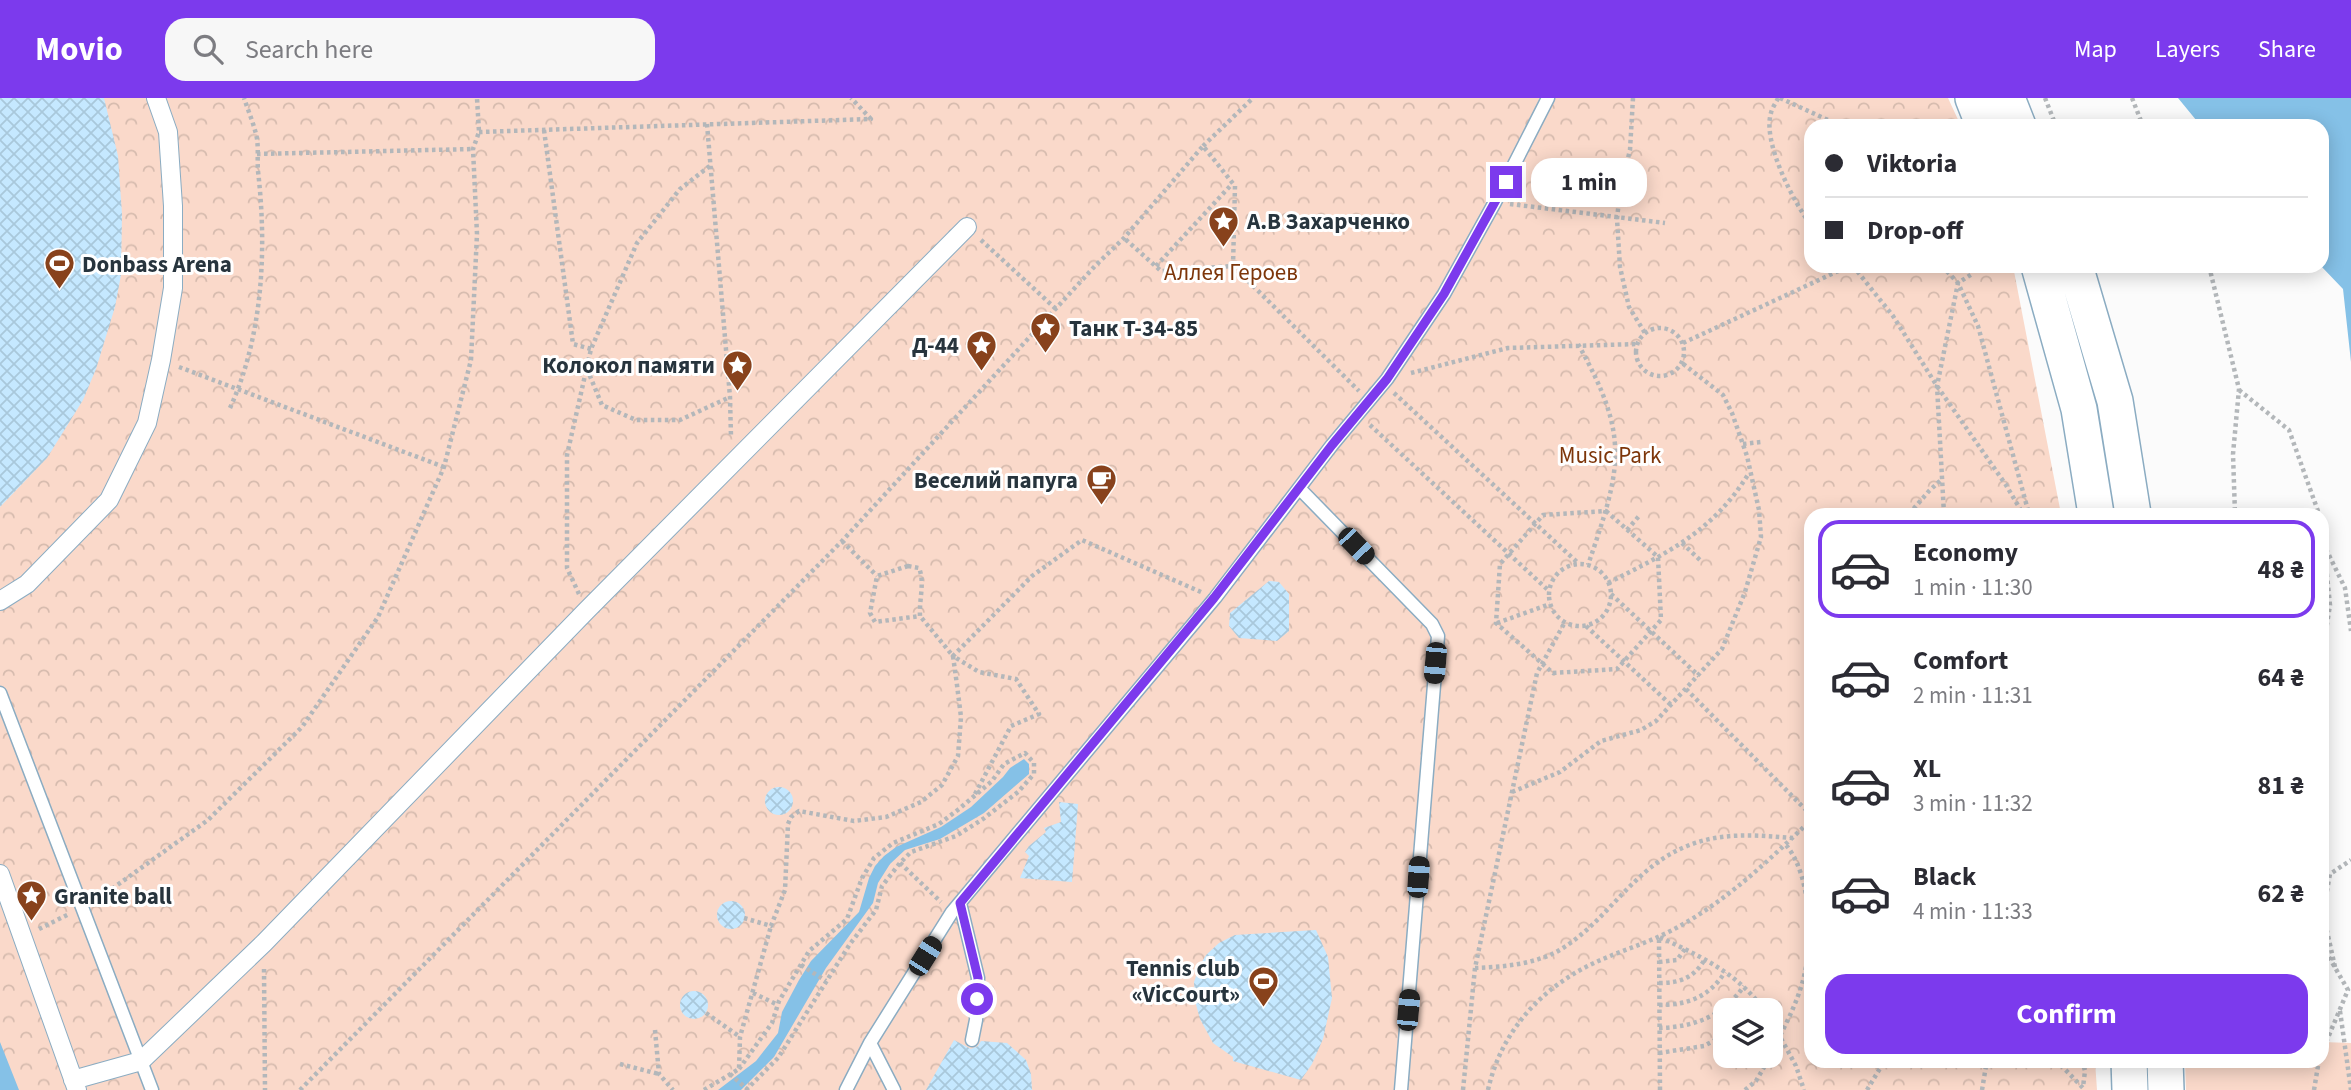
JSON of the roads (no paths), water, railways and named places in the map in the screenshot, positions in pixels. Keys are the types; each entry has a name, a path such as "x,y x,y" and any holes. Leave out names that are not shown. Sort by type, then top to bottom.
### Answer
{"main road":[{"path":"1973,98 1981,119"},
{"path":"2007,98 2015,119"},
{"path":"2041,273 2063,343 2079,409 2095,508"},
{"path":"2077,273 2115,401 2132,508"},
{"path":"2129,1068 2130,1090"},
{"path":"2165,1068 2166,1090"}],"street":[{"path":"0,601 27,584 109,500 147,424 173,288 173,206 168,132 156,98"},
{"path":"0,874 75,1085 141,1061 264,943 586,611 967,227"}],"lane":[{"path":"846,1090 870,1043 956,908 1214,598 1385,381 1444,294 1548,98"},
{"path":"1299,488 1432,624 1437,636 1401,1090"},
{"path":"0,693 152,1090"},
{"path":"956,908 978,978 972,1040"},
{"path":"870,1043 894,1090"}],"water":[{"path":"2178,98 2351,98 2351,362 2343,289 2328,273 2329,119 2195,119"},
{"path":"1024,759 1029,764 1029,774 984,813 940,839 905,850 890,864 878,883 873,903 826,968 774,1057 741,1090 718,1090 756,1061 778,1033 782,1012 799,980 811,961 859,912 869,878 884,856 896,847 941,827 971,807 1010,768"},
{"path":"0,1042 19,1090 0,1090"}],"place":[{"name":"А.В Захарченко","path":"1224,248"},
{"name":"Donbass Arena","path":"59,291"},
{"name":"Танк Т-34-85","path":"1046,355"},
{"name":"Д-44","path":"982,372"},
{"name":"Колокол памяти","path":"738,392"},
{"name":"Веселий папуга","path":"1101,507"},
{"name":"Granite ball","path":"31,923"},
{"name":"Tennis club «VicCourt»","path":"1263,1008"}],"park label":[{"name":"Аллея Героев","path":"1231,272"},
{"name":"Music Park","path":"1610,455"}]}
